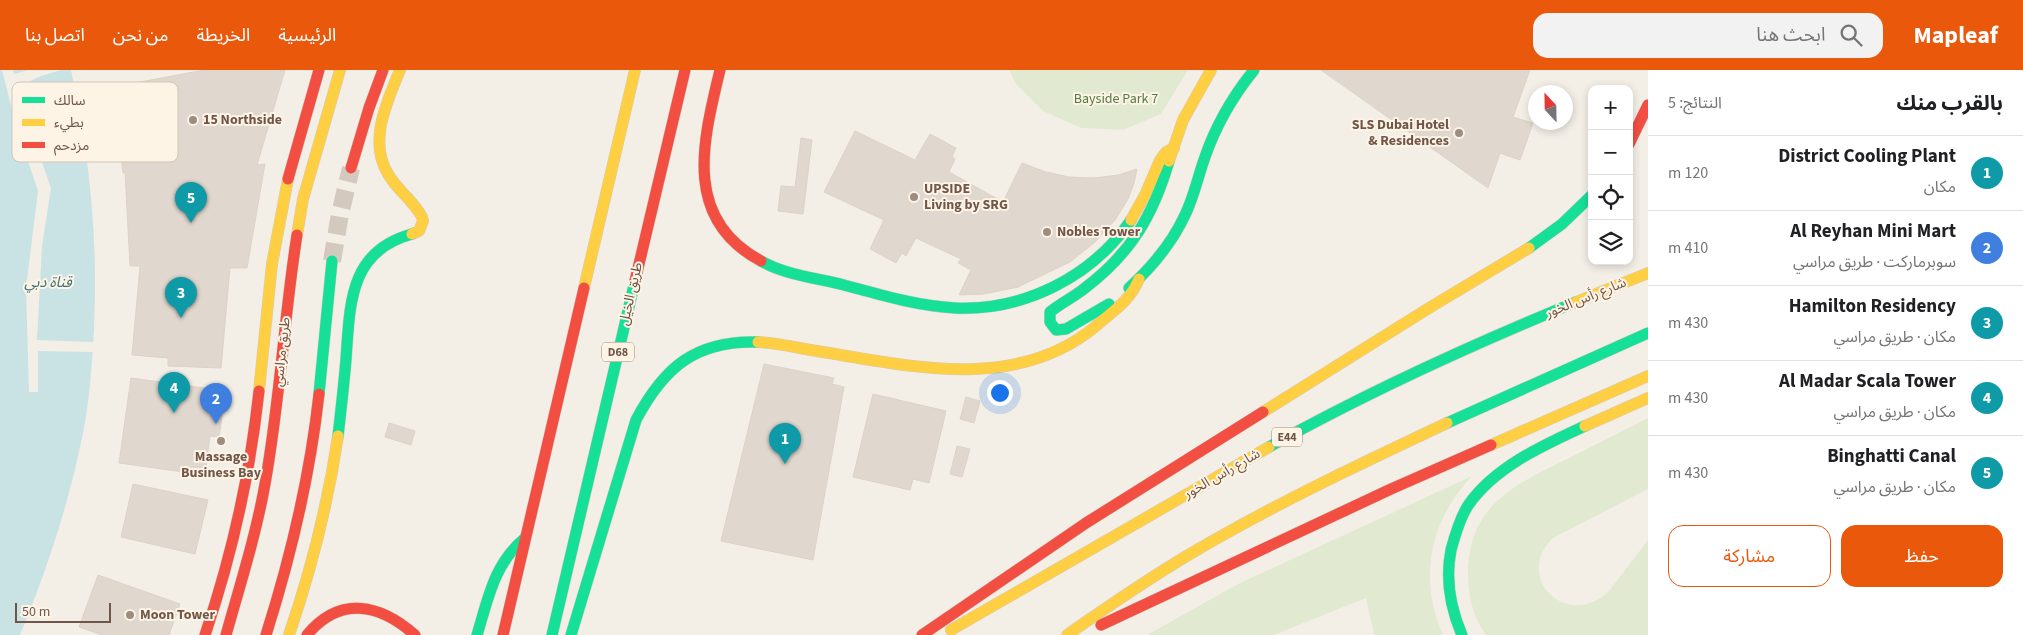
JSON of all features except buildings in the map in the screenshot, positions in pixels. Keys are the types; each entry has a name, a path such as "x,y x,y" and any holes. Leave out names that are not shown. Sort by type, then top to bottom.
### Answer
{"main road":[{"path":"205,635 232,544 246,483 257,413 272,270 288,178 302,123 319,70"},
{"name":"طريق مراسي","path":"226,635 251,548 271,453 288,296 301,210 340,70"},
{"path":"352,168 364,123 383,70"},
{"path":"289,635 313,555 330,484 341,412 353,288 363,266 374,254 390,242 419,231 423,221 419,212 389,178 378,150 379,129 400,70"},
{"path":"503,635 634,70"},
{"name":"طريق الخيل","path":"552,635 684,70"},
{"path":"720,70 704,140 703,172 709,204 716,219 732,240 752,256 776,267 921,304 962,308 995,305 1033,296 1068,279 1100,257 1113,244 1139,207 1162,157 1174,148"},
{"path":"1211,70 1190,105 1180,128 1154,205 1131,243 1115,263 1096,281 1050,312 1050,322 1056,330 1066,329 1104,307 1139,279 1163,252 1183,221 1213,136 1234,96 1254,70"},
{"path":"1633,136 1648,105"},
{"path":"922,635 1094,518 1420,313 1528,249 1562,224 1588,199"},
{"path":"266,635 286,568 308,476 320,393 332,261"},
{"path":"258,268 272,270"},
{"name":"شارع رأس الخور","path":"943,635 1299,430 1378,390 1465,350 1569,304 1648,273"},
{"path":"571,635 636,420 653,387 681,361 714,346 755,342 931,369 960,370 995,367 1036,358 1071,344 1123,306 1133,294 1139,279"},
{"path":"255,293 267,314"},
{"path":"1066,635 1144,582 1245,524 1432,430 1554,373 1648,332"},
{"path":"1080,635 1374,497 1648,376"},
{"path":"1462,635 1455,620 1447,591 1448,560 1456,531 1469,503 1498,474 1523,458 1648,398"},
{"path":"232,479 246,483"},
{"path":"477,635 498,568 509,552 524,539"},
{"path":"307,635 321,620 335,612 349,608 380,611 395,619 415,635"}],"green space":[{"name":"Bayside Park 7","path":"1009,70 1188,70 1161,114 1123,130 1081,128 1043,111 1016,84"},
{"path":"1648,418 1648,489 1553,538 1542,553 1539,569 1542,583 1550,594 1562,602 1577,605 1593,602 1609,591 1648,540 1648,635 1486,635 1472,606 1468,574 1470,550 1476,530 1486,513 1499,499 1531,477"},
{"path":"1472,476 1446,511 1432,551 1430,571 1431,592 1435,614 1443,635 1374,635 1366,598 1274,635 1147,635 1238,584"}],"water":[{"name":"قناة دبي","path":"0,70 71,70 74,82 12,82 12,162 87,162 95,262 94,328 89,394 83,433 71,485 39,586 20,635 0,635"}],"pier":[{"path":"2,70 13,70 14,74 29,70 61,70 28,82 12,82 12,109"},
{"path":"28,162 42,162 51,188 42,246 37,340 93,342 93,352 38,351 38,392 29,392 26,288 38,191"}],"tunnel":[{"path":"332,261 340,214 351,168"}],"traffic: fast":[{"path":"1129,288 1161,254 1180,225 1191,201 1214,134 1232,101 1254,70"},
{"path":"1109,304 1066,329 1056,330 1050,322 1050,312 1101,275 1128,247 1148,216 1163,181 1169,161"},
{"path":"1529,248 1562,224 1588,199"},
{"path":"761,261 791,273 913,302 941,307 981,307 1006,304 1031,297 1076,274 1097,258 1131,220"},
{"path":"338,436 349,319 357,282 364,267 376,253 391,242 412,234"},
{"path":"319,394 332,261"},
{"path":"552,635 635,281"},
{"path":"1269,447 1344,407 1420,370 1576,302"},
{"path":"1447,423 1648,333"},
{"path":"571,635 636,420 647,401 658,385 684,360 717,346 758,342"},
{"path":"1462,635 1454,614 1448,572 1451,550 1458,526 1466,509 1480,491 1507,468 1537,449 1585,426"},
{"path":"477,635 493,583 506,559 524,539"}],"traffic: slow":[{"path":"297,235 303,199 340,70"},
{"path":"400,70 385,108 380,135 380,148 382,161 388,174 422,217 423,221 419,231 412,234"},
{"path":"584,288 635,70"},
{"path":"1169,161 1183,120 1211,70"},
{"path":"1131,220 1145,195 1160,160 1166,152 1174,148"},
{"path":"259,391 272,264 288,179"},
{"path":"1263,412 1529,248"},
{"path":"1576,302 1648,273"},
{"path":"758,342 921,367 958,369 995,367 1031,361 1064,347 1096,326 1120,305 1131,294 1139,279"},
{"path":"1491,445 1648,376"},
{"path":"1585,426 1648,398"},
{"path":"1067,635 1159,573 1221,536 1317,486 1447,423"},
{"path":"289,635 318,537 338,436"},
{"path":"951,630 1269,447"}],"traffic: jam":[{"path":"288,179 319,70"},
{"path":"351,168 369,108 383,70"},
{"path":"635,281 685,70"},
{"path":"720,70 708,124 705,151 704,176 709,201 719,223 736,244 761,261"},
{"path":"1633,136 1648,105"},
{"path":"226,635 252,541 265,484 297,235"},
{"path":"503,635 584,288"},
{"path":"205,635 224,575 239,514 251,453 259,391"},
{"path":"266,635 284,576 305,485 319,394"},
{"path":"922,635 1086,523 1263,412"},
{"path":"1101,625 1391,489 1491,445"},
{"path":"307,635 320,622 333,614 346,609 360,608 388,616 402,624 415,635"}],"place":[{"name":"15 Northside","path":"193,120"},
{"name":"SLS Dubai Hotel & Residences","path":"1459,133"},
{"name":"UPSIDE Living by SRG","path":"914,197"},
{"name":"Binghatti Canal","path":"191,223"},
{"name":"Nobles Tower","path":"1047,232"},
{"name":"Hamilton Residency","path":"181,318"},
{"name":"Al Madar Scala Tower","path":"174,413"},
{"name":"Al Reyhan Mini Mart","path":"216,424"},
{"name":"Massage Business Bay","path":"221,441"},
{"name":"District Cooling Plant","path":"785,464"},
{"name":"Moon Tower","path":"130,615"}]}
